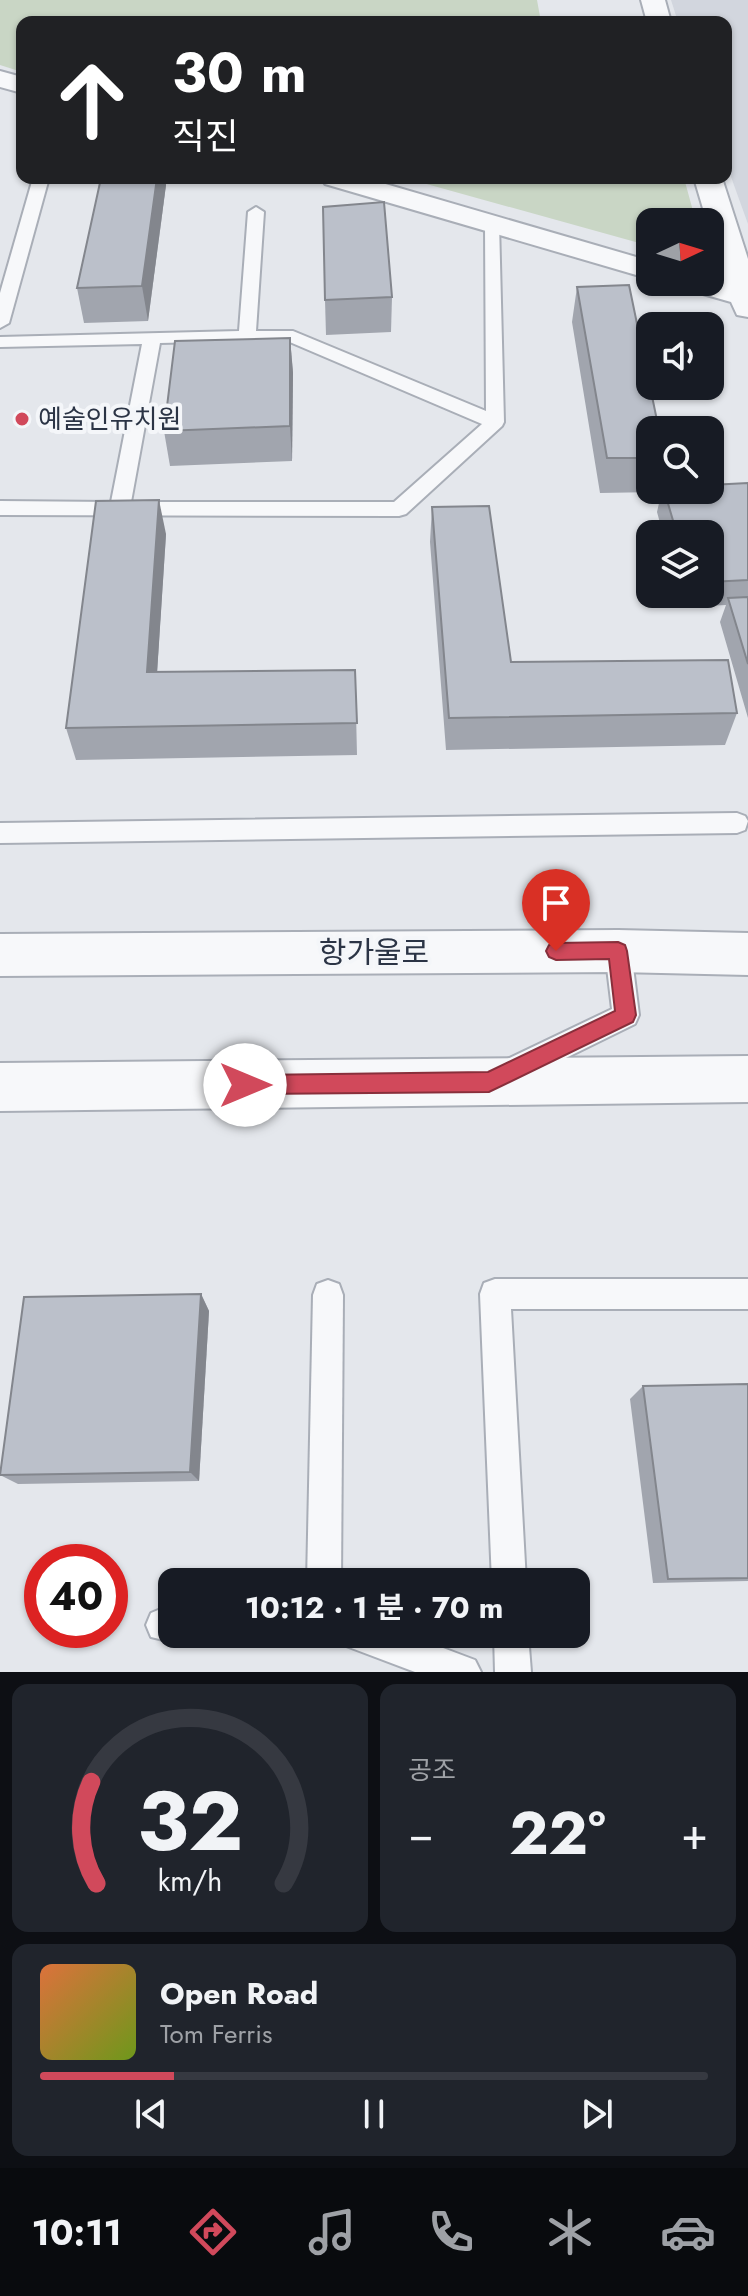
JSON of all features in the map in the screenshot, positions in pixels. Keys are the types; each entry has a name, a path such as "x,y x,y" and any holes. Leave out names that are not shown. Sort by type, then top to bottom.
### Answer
{"street":[{"path":"355,184 636,266"},
{"path":"710,184 746,302"},
{"path":"724,294 746,302"},
{"name":"항가울로","path":"0,955 618,951 748,954"},
{"path":"0,1087 748,1079"}],"lane":[{"path":"0,323 39,184"},
{"path":"247,336 256,212"},
{"path":"0,508 399,509 495,422 493,225"},
{"path":"0,342 287,335 495,422"},
{"path":"120,508 152,338"},
{"path":"0,833 737,823"},
{"path":"489,1082 626,1015 618,951"},
{"path":"508,1568 495,1294 748,1294"},
{"path":"324,1568 328,1295"},
{"path":"397,1648 463,1672"},
{"path":"512,1648 513,1672"}],"shaded area":[{"path":"671,0 748,0 748,224 732,180 732,16 676,16"}],"green space":[{"path":"0,0 537,0 540,16 16,16 16,70 0,65"},
{"path":"427,184 686,184 692,208 636,208 636,242"}],"building":[{"path":"100,184 156,184 142,286 77,288"},
{"path":"384,202 392,297 325,300 323,207"},
{"path":"629,285 636,319 636,400 653,400 656,416 636,416 636,458 607,458 577,287"},
{"path":"290,338 290,426 164,431 175,341"},
{"path":"748,483 748,580 724,581 724,520 673,520 668,504 724,504 724,484"},
{"path":"159,500 147,672 355,670 357,723 66,728 96,501"},
{"path":"489,506 511,662 728,660 737,713 449,718 432,507"},
{"path":"748,597 748,664 728,598"},
{"path":"201,1294 190,1472 0,1475 24,1297"},
{"path":"748,1384 748,1578 668,1579 643,1386"}],"place":[{"name":"예술인유치원","path":"22,419"}],"route":[{"path":"245,1085 489,1082 626,1015 618,951 556,951"}]}
